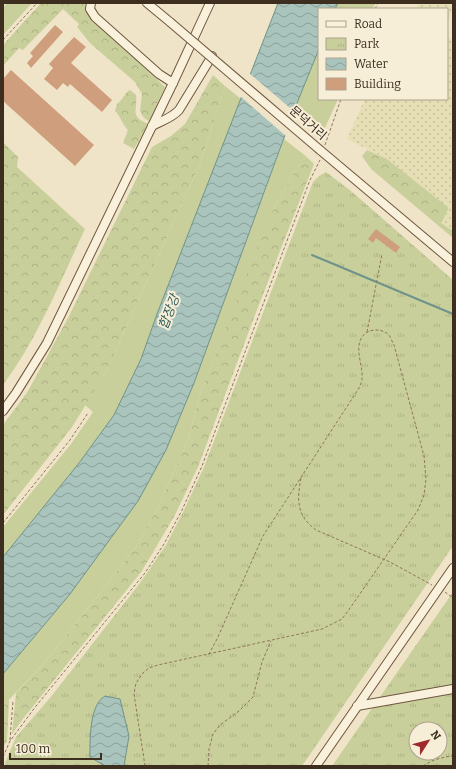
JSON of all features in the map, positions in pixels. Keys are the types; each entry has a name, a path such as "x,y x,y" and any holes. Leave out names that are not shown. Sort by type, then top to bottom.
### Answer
{"street":[{"path":"91,3 90,9 95,17 159,74 173,83"},
{"name":"문덕거리","path":"147,3 212,56 453,262"},
{"path":"3,411 16,394 48,343 210,3"},
{"path":"152,127 165,119 174,116 212,56"},
{"path":"316,766 453,568"},
{"path":"357,706 453,689"}],"path":[{"path":"3,40 36,3"},
{"path":"3,757 10,741 36,706 145,573 164,544 182,510 202,466 341,100"},
{"path":"367,333 375,284 382,254"},
{"path":"145,766 134,694 136,683 143,673 149,668 158,665 271,641 322,629 342,619 385,560 418,510 424,495 426,479 424,456 394,345 390,336 384,331 376,329 363,335 360,341 359,349 362,379 359,388 263,536 209,654"},
{"path":"3,524 70,440 88,413"},
{"path":"301,477 298,492 299,508 309,525 316,530 385,560 439,588 453,598"},
{"path":"208,766 208,749 213,734 220,725 253,697 262,662 271,641"},
{"path":"10,741 12,701"},
{"path":"422,766 429,762 453,756"}],"shaded area":[{"path":"419,3 453,3 453,9 448,21 448,8 417,8"},
{"path":"448,38 453,40 453,231 441,223 449,208 387,159 347,139 365,100 448,100"}],"green space":[{"path":"7,3 32,3 3,35 3,8"},
{"path":"41,3 87,3 87,6 117,41 165,87 149,121 144,118 140,111 142,94 135,82 90,43 77,27 79,24 63,9 23,50 19,48 3,66 3,45"},
{"path":"338,3 376,3 373,8 336,8"},
{"path":"318,51 318,100 338,100 324,130 295,108"},
{"path":"213,75 225,86 200,164 106,372 72,427 3,515 3,425 28,391 68,318 152,147 171,136 185,124"},
{"path":"225,86 241,99 157,314 141,359 114,415 79,463 3,557 3,527 71,444 93,412 85,405 106,372 200,164"},
{"path":"130,90 136,95 136,115 148,124 134,149 123,143 128,130 115,111 117,104"},
{"path":"284,139 307,157 302,160 274,208 201,391 188,440 158,507 137,546 45,662 3,706 3,674 70,594 166,450 194,383"},
{"path":"3,142 18,157 17,167 85,229 38,329 16,367 3,385"},
{"path":"367,150 387,159 449,208 441,223 453,231 453,238 371,169 362,156"},
{"path":"307,157 314,164 198,467 175,515 142,571 12,734 16,693 45,662 137,546 158,507 188,440 201,391 274,208 302,160"},
{"path":"326,172 351,191 453,280 453,546 302,766 6,766 5,763 16,737 50,698 140,583 166,545 204,467 313,182"},
{"path":"453,592 453,766 332,766"},
{"path":"9,700 7,741 3,747 3,706"}],"water":[{"name":"합장강","path":"278,3 338,3 336,8 318,8 318,51 295,108 194,383 166,450 138,501 70,594 3,674 3,557 79,463 114,415 141,359 157,314"},
{"path":"105,696 120,699 129,736 124,766 105,766 90,757 93,715 96,707"}],"pier":[{"path":"249,73 296,113 287,137 240,96"}],"building":[{"path":"55,25 63,32 31,68 27,63 33,56 30,53"},
{"path":"74,37 86,47 71,63 112,100 102,112 70,84 68,87 63,83 57,90 44,79 53,68 49,64"},
{"path":"11,70 94,145 75,166 3,101 3,79"},
{"path":"376,229 400,247 396,253 376,238 373,243 368,239"}],"waterway":[{"path":"312,255 453,314"}]}
